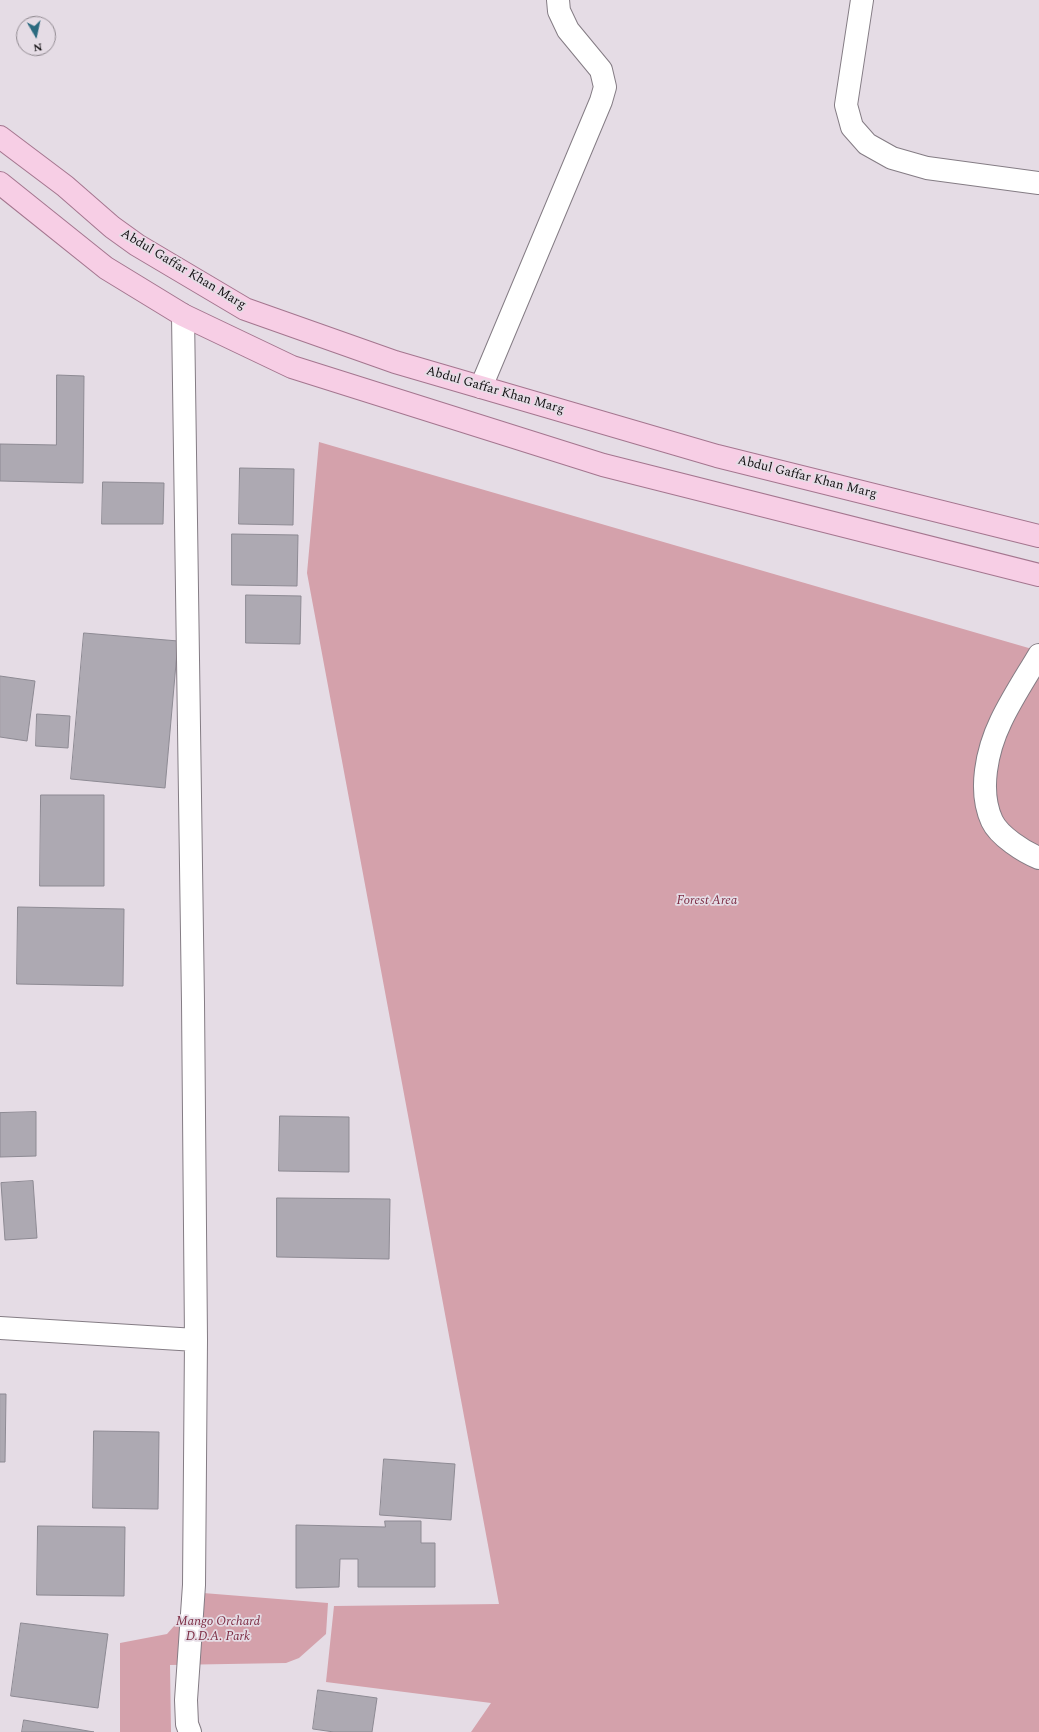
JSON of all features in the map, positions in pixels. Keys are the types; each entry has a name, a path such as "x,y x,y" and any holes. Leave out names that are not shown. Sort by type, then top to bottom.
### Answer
{"main road":[{"name":"Abdul Gaffar Khan Marg","path":"0,137 65,186 118,232 137,245 245,309 395,362 717,456 1039,536"},
{"path":"0,183 106,268 183,315 292,367 603,465 1039,575"}],"street":[{"path":"481,387 601,101 604,87 601,70 568,30 559,10 558,0"},
{"path":"862,0 846,105 852,127 867,144 892,158 927,168 1038,177"},
{"path":"183,315 194,1002 196,1340 194,1585 186,1700 187,1724 190,1732"},
{"path":"1039,655 1000,722 985,768 986,799 992,822 1001,834 1032,855 1039,858"},
{"path":"0,1328 196,1340"}],"green space":[{"name":"Forest Area","path":"319,442 1039,651 1039,1732 471,1732 491,1703 326,1682 334,1606 499,1604 307,573"},
{"name":"Mango Orchard D.D.A. Park","path":"203,1593 328,1603 326,1634 299,1658 286,1663 170,1665 171,1732 120,1732 120,1643 167,1634"}],"building":[{"path":"57,375 84,376 83,483 0,481 0,444 56,445"},
{"path":"240,468 294,469 293,525 239,524"},
{"path":"103,482 164,483 163,524 102,524"},
{"path":"232,534 298,535 297,586 232,585"},
{"path":"246,595 301,596 300,644 246,643"},
{"path":"84,633 178,641 165,788 71,779"},
{"path":"0,676 35,681 27,741 0,737"},
{"path":"37,714 70,716 68,748 36,746"},
{"path":"41,795 104,795 104,886 40,886"},
{"path":"18,907 124,909 123,986 17,984"},
{"path":"36,1112 36,1156 0,1157 0,1113"},
{"path":"280,1116 349,1117 349,1172 279,1171"},
{"path":"33,1181 37,1238 5,1240 1,1183"},
{"path":"277,1198 390,1199 389,1259 277,1257"},
{"path":"0,1394 6,1394 5,1462 0,1462"},
{"path":"94,1431 159,1432 158,1509 93,1508"},
{"path":"384,1459 455,1464 451,1520 380,1515"},
{"path":"385,1521 421,1521 421,1543 435,1543 435,1587 358,1587 358,1559 340,1559 339,1587 296,1588 296,1525 385,1527"},
{"path":"38,1526 125,1527 124,1596 37,1595"},
{"path":"21,1623 108,1634 98,1708 11,1696"},
{"path":"318,1690 377,1698 372,1732 334,1732 313,1729"},
{"path":"24,1720 94,1732 22,1732"}]}
